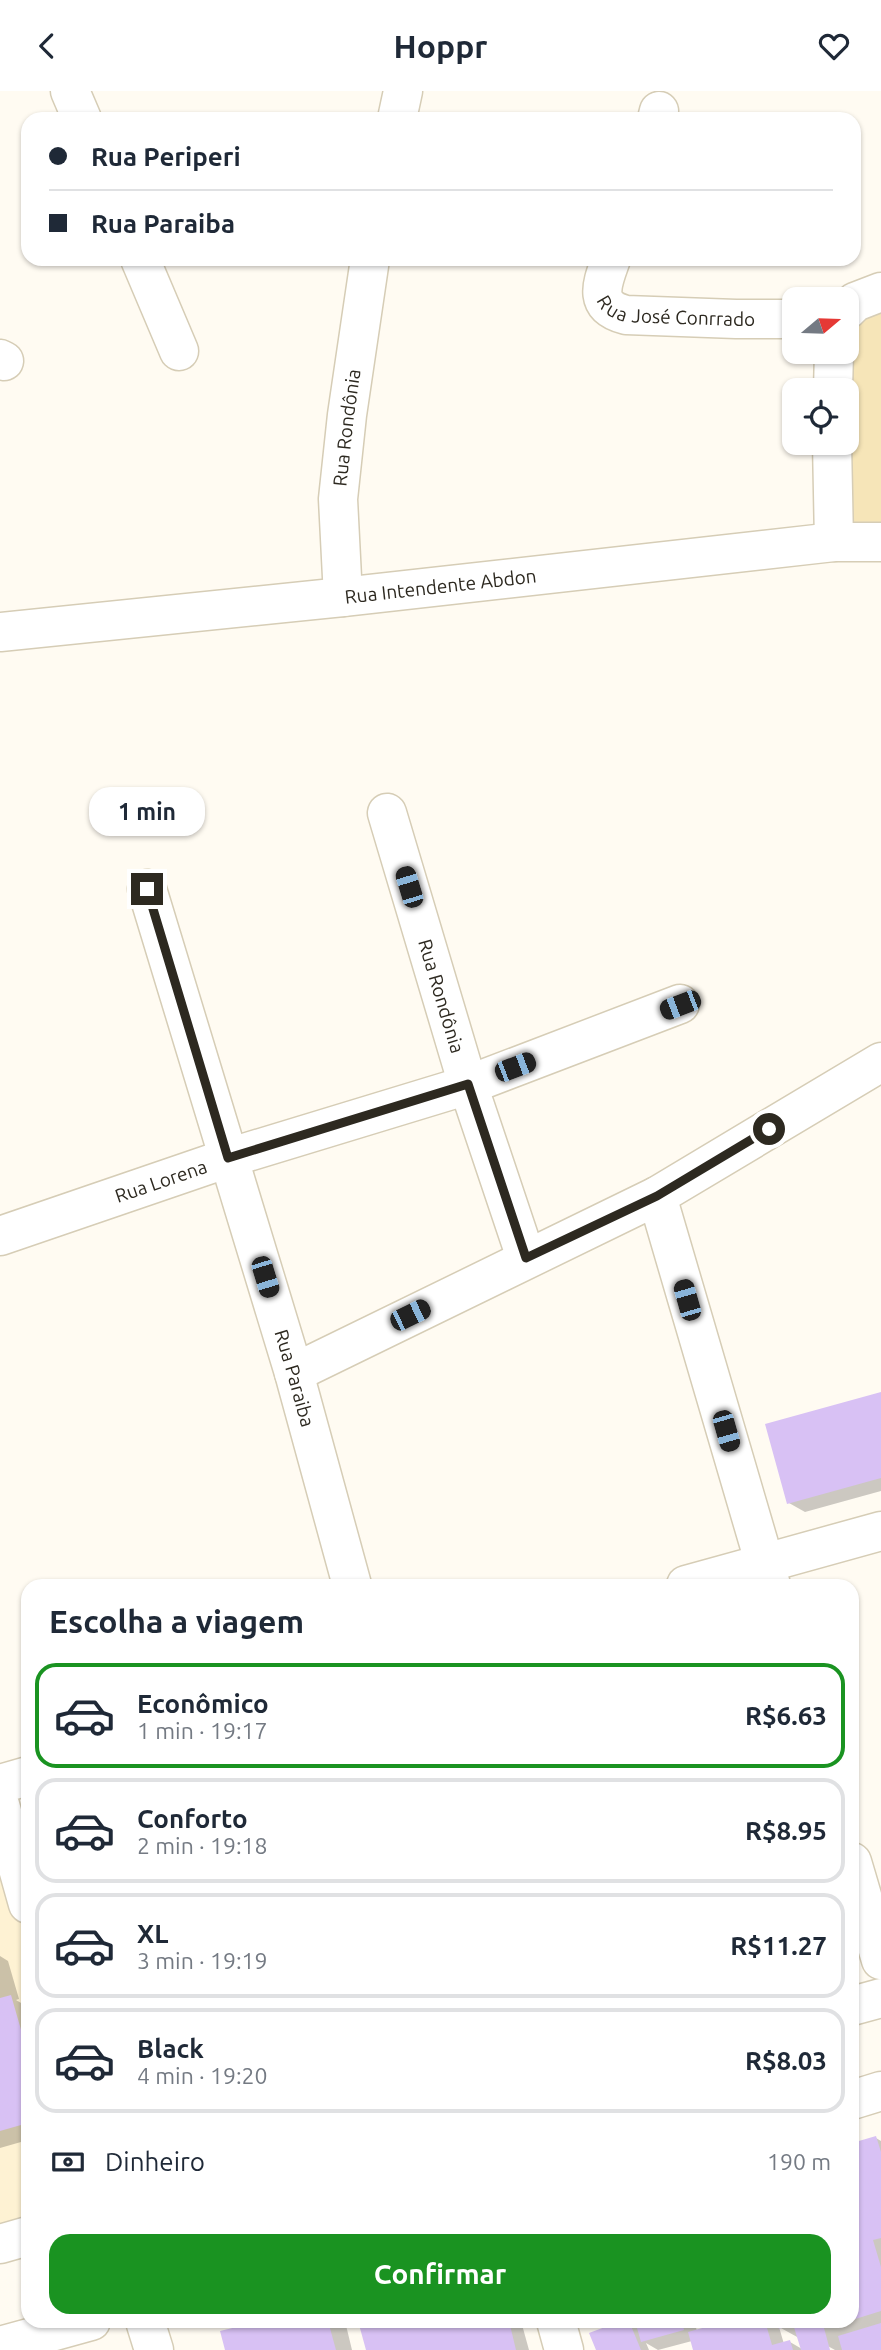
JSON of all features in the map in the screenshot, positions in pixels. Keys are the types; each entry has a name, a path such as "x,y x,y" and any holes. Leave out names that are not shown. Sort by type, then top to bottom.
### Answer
{"street":[{"path":"70,91 79,112"},
{"path":"398,112 403,91"},
{"path":"144,266 179,351"},
{"name":"Rua Rondônia","path":"343,597 338,499 347,415 369,266"},
{"name":"Rua José Conrrado","path":"608,266 601,287 602,298 608,307 617,313 782,319"},
{"path":"859,300 881,292"},
{"path":"832,455 834,542"},
{"name":"Rua Intendente Abdon","path":"0,632 834,542 881,542"},
{"name":"Rua Rondônia","path":"387,813 468,1084 526,1258"},
{"name":"Rua Paraiba","path":"147,889 294,1373 350,1579"},
{"name":"Rua Lorena","path":"0,1235 228,1158 468,1084 680,1005"},
{"path":"294,1373 657,1196 881,1062"},
{"path":"657,1196 768,1574"},
{"path":"731,1579 768,1574 881,1531"},
{"path":"0,1784 21,1778"},
{"path":"0,1805 21,1879"},
{"path":"859,1885 881,1959"},
{"path":"859,2004 881,1998"},
{"path":"859,2098 881,2091"},
{"path":"0,2243 21,2237"},
{"path":"0,2346 66,2328"},
{"path":"147,2328 154,2350"},
{"path":"558,2328 564,2350"}],"shaded area":[{"path":"881,305 881,535 843,535 846,455 859,455 859,378 847,378 847,364 859,364 859,319"},
{"path":"0,1839 21,1906 21,2227 0,2233"}],"building":[{"path":"881,1392 881,1478 787,1504 765,1424"},
{"path":"11,1995 21,2030 21,2125 0,2131 0,1998"},
{"path":"876,2136 881,2152 881,2238 873,2240 881,2267 881,2311 859,2318 859,2141"},
{"path":"881,2323 881,2350 842,2350 838,2336"},
{"path":"232,2328 330,2328 336,2350 225,2350 220,2331"},
{"path":"360,2328 511,2328 516,2350 366,2350"},
{"path":"602,2328 632,2328 641,2350 596,2350 589,2333"},
{"path":"637,2328 684,2328 684,2330 641,2342"},
{"path":"702,2328 767,2328 772,2345 790,2340 793,2350 693,2350 688,2332"},
{"path":"794,2328 824,2328 830,2350 801,2350"}],"route":[{"path":"147,889 228,1158 468,1084 526,1258 657,1196 769,1129"}]}
